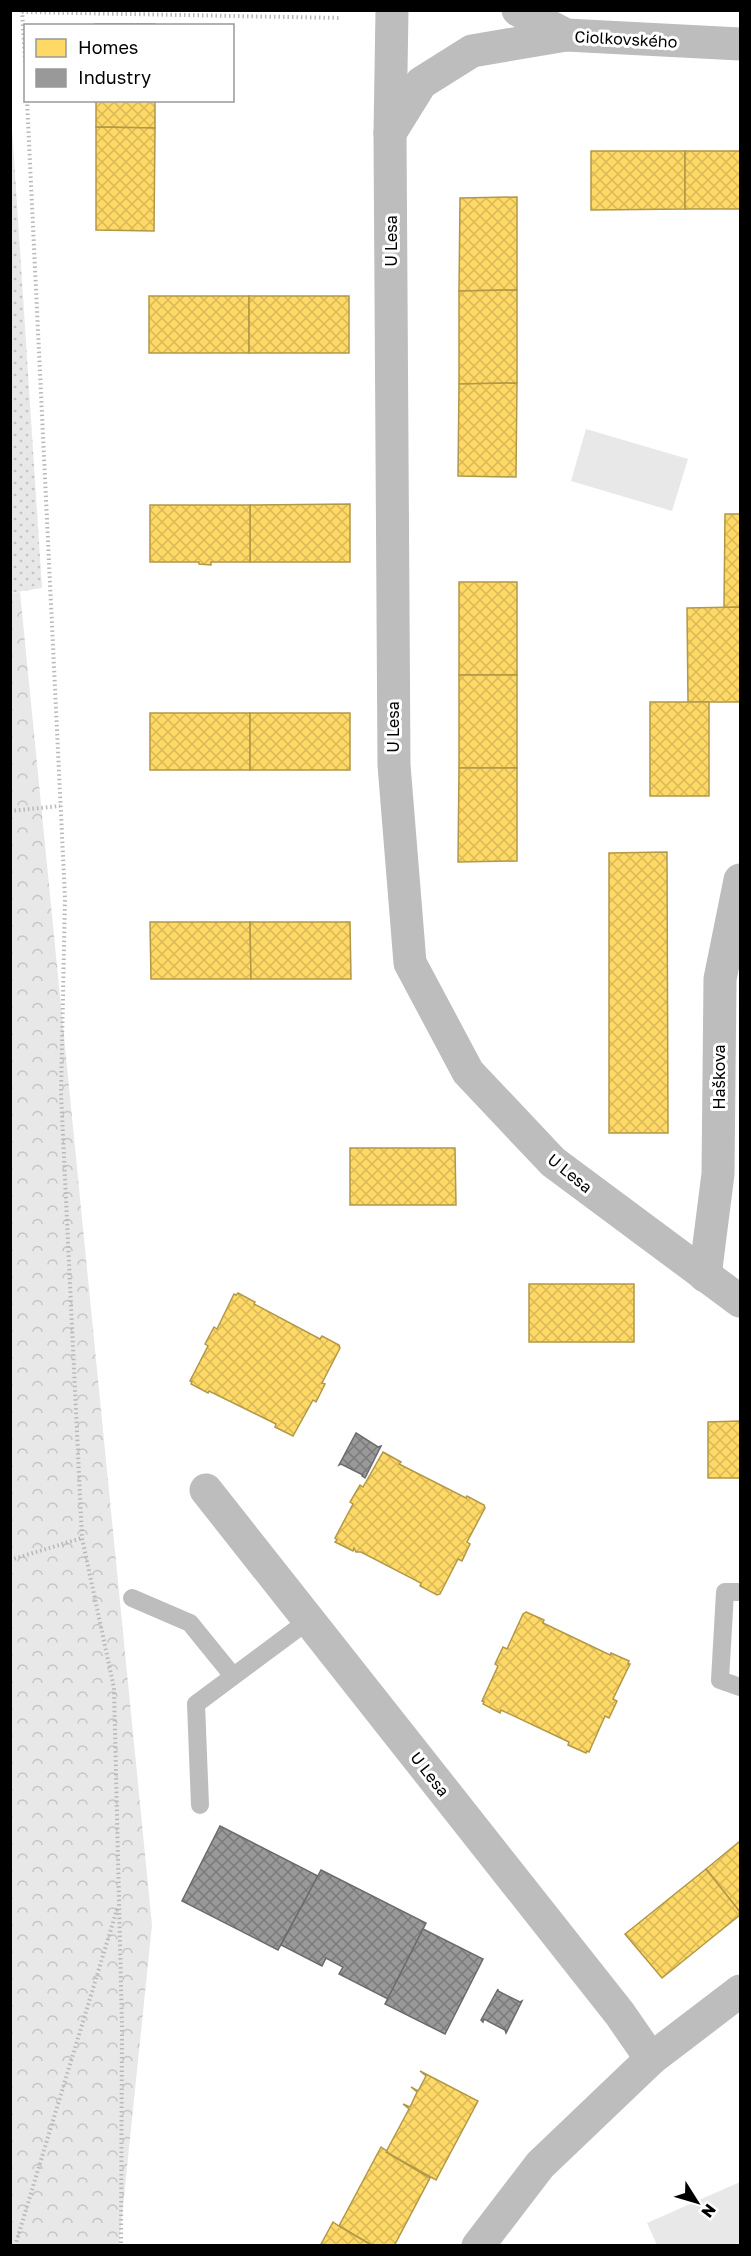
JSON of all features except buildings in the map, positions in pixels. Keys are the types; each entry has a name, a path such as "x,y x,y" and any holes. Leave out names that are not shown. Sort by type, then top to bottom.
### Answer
{"street":[{"name":"U Lesa","path":"392,10 390,133 394,765 410,963 468,1072 553,1162 741,1301"},
{"name":"Ciolkovského","path":"518,10 566,35 741,44"},
{"path":"390,133 421,83 472,51 566,35"},
{"name":"Haškova","path":"705,1276 718,1174 720,979 741,880"},
{"name":"U Lesa","path":"206,1490 620,2014 651,2059"},
{"path":"478,2246 540,2165 651,2059 741,1991"}],"lane":[{"path":"741,1592 724,1592 720,1680 741,1687"},
{"path":"132,1598 190,1623 233,1676"},
{"path":"201,1805 196,1704 309,1620"}],"path":[{"path":"24,43 22,11 341,18"},
{"path":"27,102 65,898 61,1093 82,1538 114,1688 122,2027 121,2246"},
{"path":"10,811 60,806"},
{"path":"10,1560 82,1538"},
{"path":"15,2246 119,1902"}],"green space":[{"path":"10,97 42,588 11,593 10,593"},
{"path":"586,429 688,459 672,511 571,481"},
{"path":"20,592 152,1925 119,2245 11,2245 10,593"},
{"path":"740,2182 740,2243 735,2246 657,2245 647,2223"}]}
